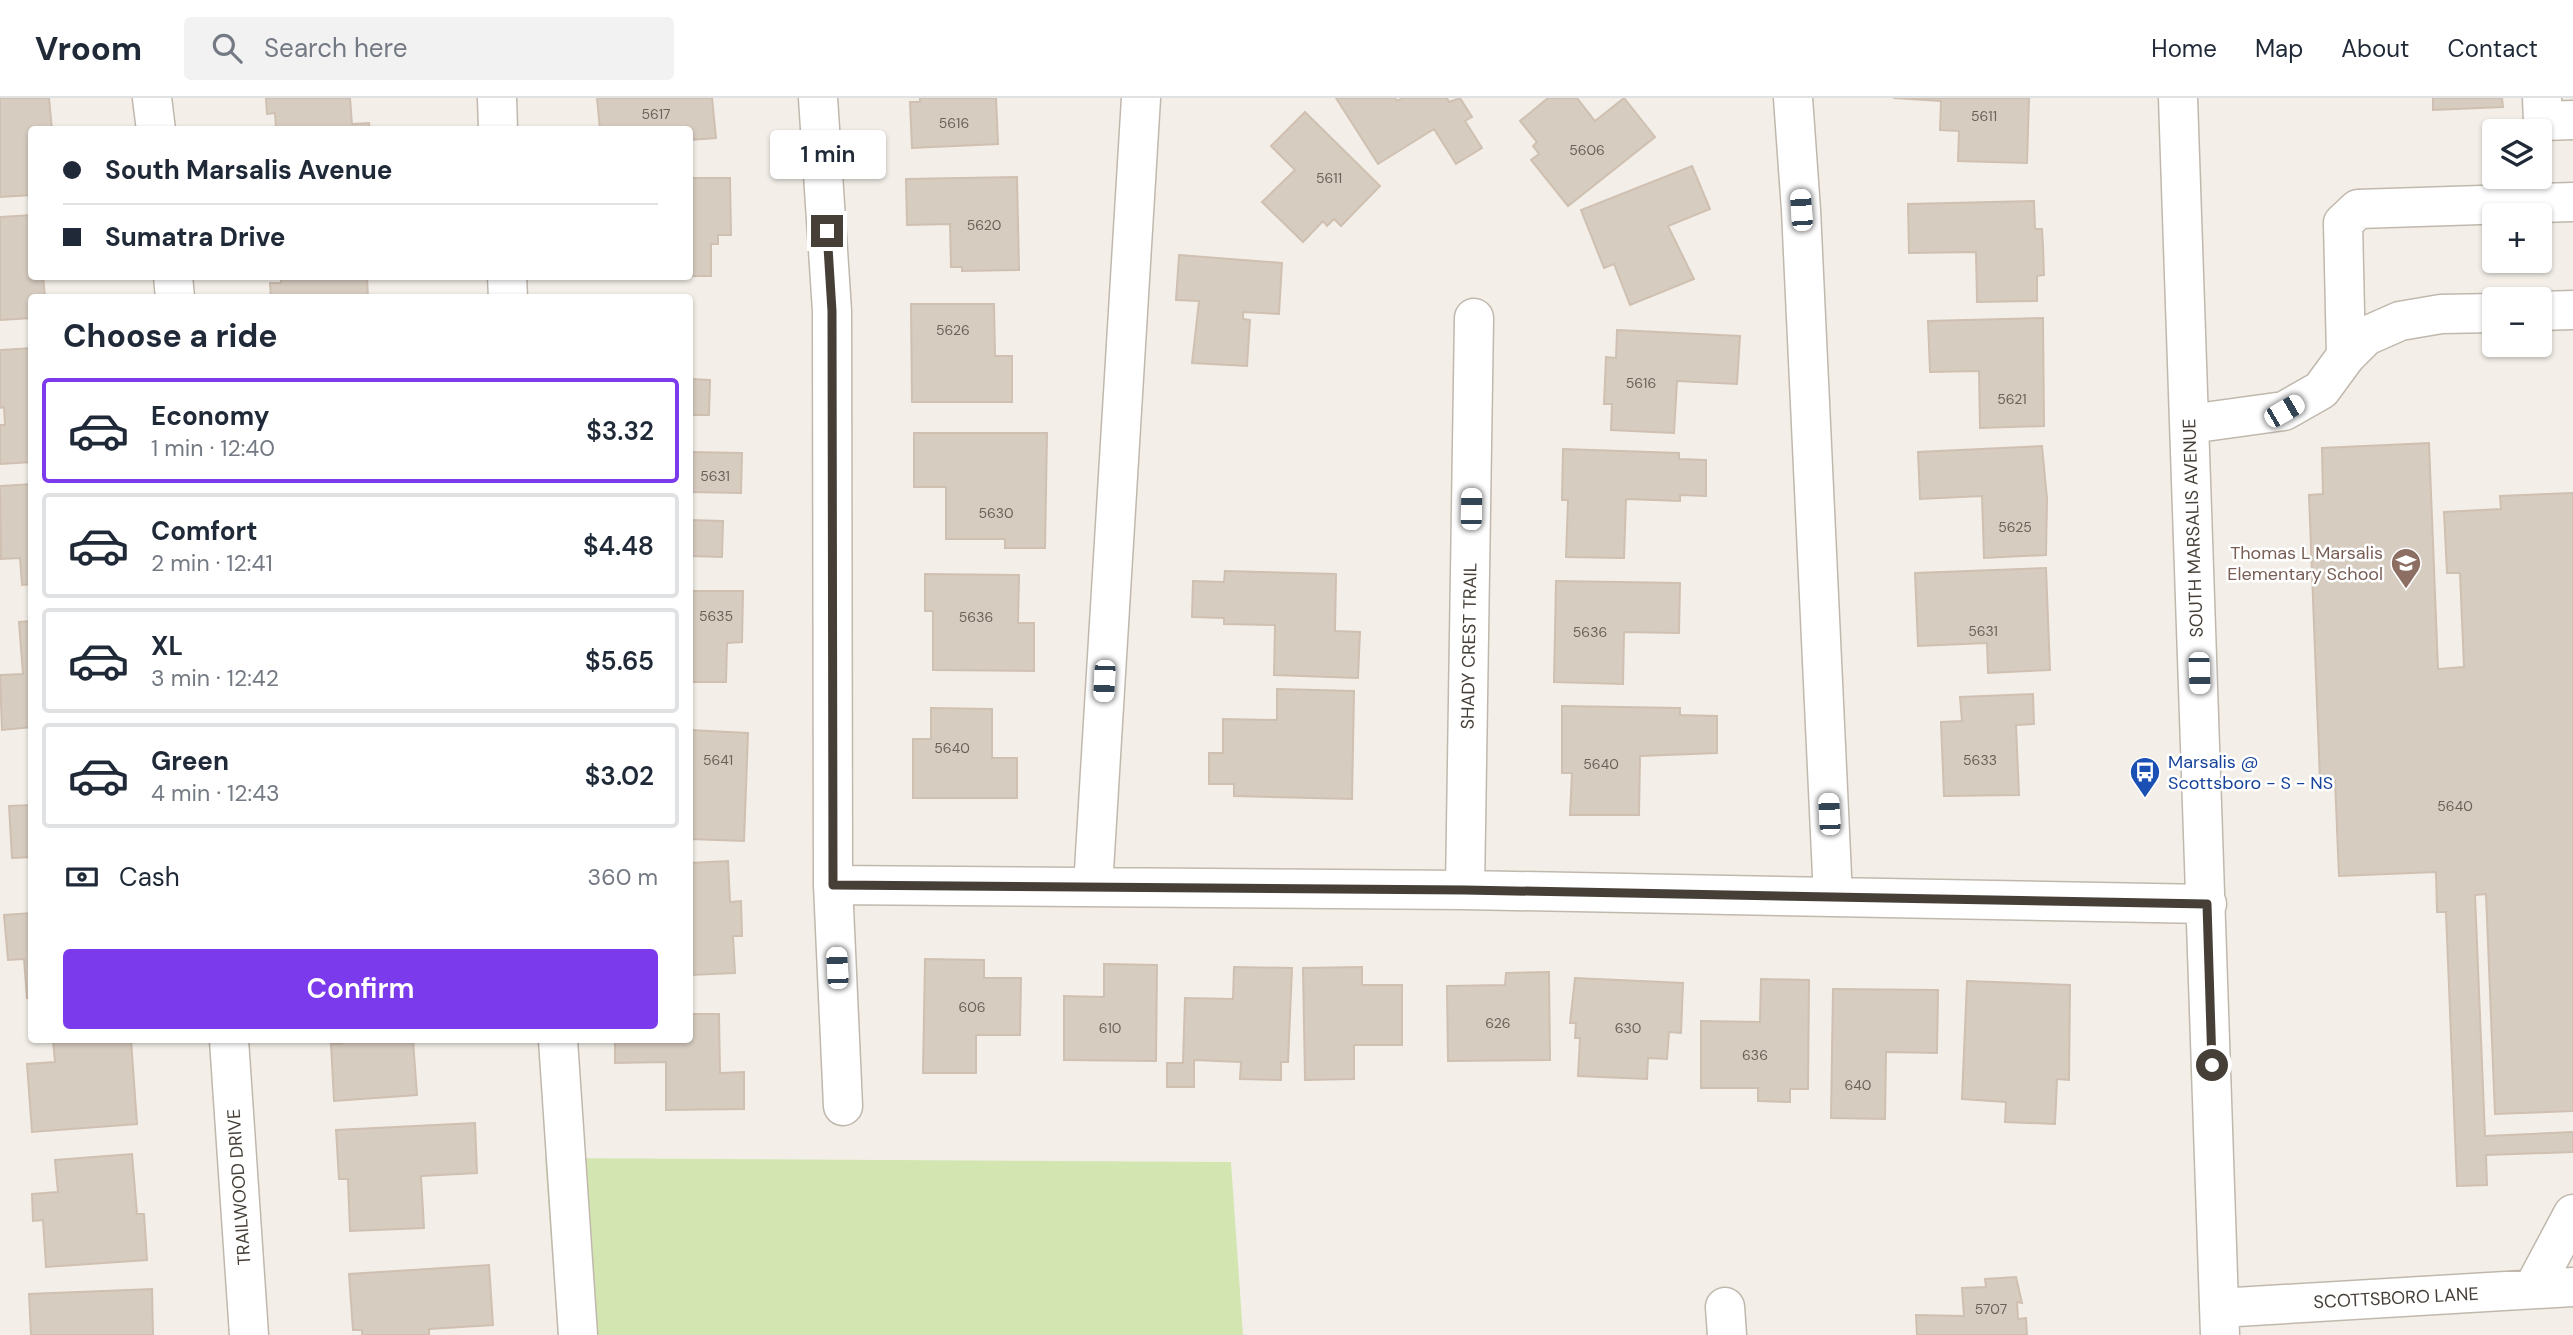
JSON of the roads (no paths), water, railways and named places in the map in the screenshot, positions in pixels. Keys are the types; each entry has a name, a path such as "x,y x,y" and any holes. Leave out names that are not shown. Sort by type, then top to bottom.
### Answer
{"street":[{"path":"152,98 156,126"},
{"path":"497,98 498,126"},
{"path":"818,98 832,311 833,885 844,1107"},
{"path":"1093,887 1141,98"},
{"path":"1794,98 1833,897"},
{"name":"SOUTH MARSALIS AVENUE","path":"2178,98 2220,1322"},
{"path":"2542,98 2543,121 2573,120"},
{"path":"2346,356 2343,223 2358,209 2573,202"},
{"path":"2552,311 2573,310"},
{"path":"2190,424 2284,411 2321,390 2346,356 2367,336 2400,321 2441,314 2482,313"},
{"name":"SHADY CREST TRAIL","path":"1465,890 1474,318"},
{"path":"833,885 1465,890 2207,904"},
{"name":"TRAILWOOD DRIVE","path":"229,1043 249,1335"},
{"path":"558,1043 578,1335"},
{"path":"2533,1290 2573,1214"},
{"name":"SCOTTSBORO LANE","path":"2220,1322 2573,1287"}],"place":[{"name":"Thomas L Marsalis Elementary School","path":"2406,590"},
{"name":"Marsalis @ Scottsboro - S - NS","path":"2145,799"}]}
